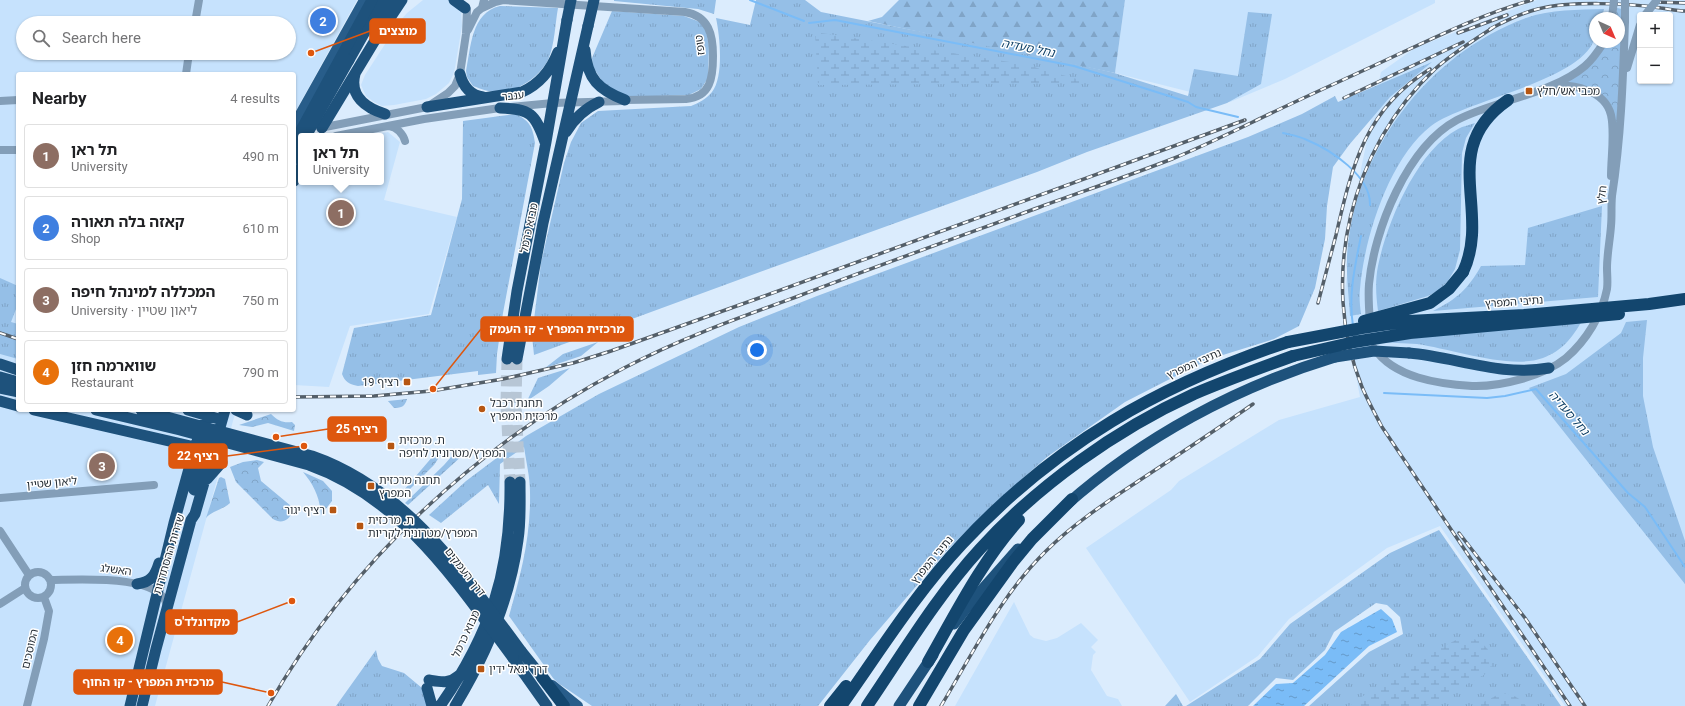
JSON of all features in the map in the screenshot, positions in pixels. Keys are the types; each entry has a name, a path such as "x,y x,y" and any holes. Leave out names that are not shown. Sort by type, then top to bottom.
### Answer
{"highway":[{"path":"374,42 392,0"},
{"path":"320,132 374,42 402,0"},
{"path":"393,14 411,0"},
{"path":"454,0 466,6"},
{"path":"427,107 522,92 536,84 548,73 554,63 564,35 571,0"},
{"name":"מבוא כרמל","path":"564,35 546,142 517,291 512,359 525,312 561,142 594,0"},
{"path":"304,133 378,2"},
{"path":"584,42 586,61 594,82 607,93 625,100"},
{"path":"356,72 354,87 360,100 368,108 385,114"},
{"path":"460,74 463,83 471,93 487,98"},
{"path":"1288,342 1430,304 1449,289 1463,272 1469,257 1471,240 1470,163 1476,133 1496,108 1508,100"},
{"path":"561,142 576,118 588,108 599,102"},
{"path":"500,108 520,109 530,114 538,124 546,142"},
{"name":"נתיבי המפרץ","path":"841,706 927,585 962,544 997,509 1038,472 1096,430 1173,387 1239,359 1288,342 1362,328 1410,321 1531,314 1649,304 1685,299"},
{"name":"נתיבי המפרץ","path":"868,706 943,594 980,549 1012,517 1046,486 1078,463 1119,436 1194,395 1240,375 1293,356 1354,342 1410,333 1601,317 1685,305"},
{"path":"899,706 967,607 1029,536 1072,499 1129,456 1205,409 1264,382 1308,365 1334,357 1374,351 1409,353 1444,358 1506,370 1529,371 1549,368"},
{"path":"0,364 16,369"},
{"path":"0,377 16,381"},
{"path":"0,388 16,392"},
{"path":"0,401 16,405"},
{"path":"43,412 200,447 218,435"},
{"name":"דרך העמקים","path":"104,412 180,430 309,465 323,470 353,486 391,514 428,548 517,654 542,677"},
{"name":"דרך העמקים","path":"148,412 312,456 327,461 355,475 397,506 436,540 464,574 517,654 547,706"},
{"path":"206,433 208,412 224,415"},
{"name":"שדרות ההסתדרות","path":"130,706 174,523 192,461 200,447 208,412"},
{"path":"240,412 247,415"},
{"path":"191,520 190,515 200,447 206,433 224,415"},
{"name":"שדרות ההסתדרות","path":"142,706 191,520 195,514 224,415"},
{"path":"164,440 185,451 192,461"},
{"path":"202,488 211,474 222,462"},
{"path":"928,662 989,557 1029,509 1056,481 1078,463"},
{"name":"מבוא כרמל","path":"460,703 465,677 500,584 508,538 515,482"},
{"path":"919,706 964,630 1000,578 1032,539 1072,499"},
{"path":"137,584 148,581 155,574 163,549 174,523"},
{"path":"830,706 927,585"},
{"path":"432,706 428,684 446,682 465,677"},
{"name":"מבוא כרמל","path":"443,702 465,677"},
{"path":"542,677 564,706"}],"main road":[{"path":"300,133 298,112 308,99 364,0"},
{"path":"542,677 578,706"}],"street":[{"path":"196,16 199,0"},
{"path":"320,132 385,114 427,107 452,90 460,74 466,34 466,6 481,7 503,0"},
{"name":"טופז","path":"503,0 685,12 698,16 706,24 711,34 713,68 712,79 704,92 694,98 679,100 625,100"},
{"path":"1613,12 1614,0"},
{"name":"חלץ","path":"1549,368 1566,359 1586,335 1602,307 1607,288 1612,197 1616,170 1624,80 1625,0"},
{"path":"1647,12 1657,0"},
{"path":"466,34 481,7"},
{"path":"1624,80 1637,32"},
{"path":"1549,368 1526,378 1500,384 1478,386 1444,382 1416,376 1393,367 1387,363 1374,349 1371,338 1368,304 1369,283 1372,265 1394,195 1403,178 1424,148 1444,129 1463,118 1569,76 1585,66 1599,48"},
{"path":"186,72 188,60"},
{"path":"1547,86 1564,85 1582,88 1598,96 1609,110 1612,128 1612,197"},
{"path":"0,101 16,100"},
{"name":"ענבר","path":"352,133 424,119 500,108 553,103 625,100"},
{"path":"389,126 394,127 405,141"},
{"path":"0,150 16,150"},
{"name":"ליאון שטיין","path":"0,498 154,485"},
{"path":"0,531 29,575"},
{"path":"37,572 41,572 48,576 50,580 50,591 44,597 32,597 25,588 25,581 29,575 37,572"},
{"name":"האשלג","path":"50,580 104,578 137,584 158,592"},
{"path":"0,604 25,588"},
{"path":"158,592 165,599 167,607"},
{"name":"המוסכים","path":"27,706 44,639 49,611 44,597"}],"shaded area":[{"path":"0,0 357,0 296,110 296,72 16,72 16,412 235,412 155,706 0,706"},
{"path":"423,0 450,0 461,9 462,26 453,75 449,83 436,94 426,99 382,106 366,96 361,85 365,75 400,21"},
{"path":"1125,0 1435,0 1435,3 1285,79 1230,102 1115,73"},
{"path":"1537,0 1685,0 1685,706 1565,706 1440,526 1387,548 1289,619 1258,656 1190,702 1086,548 1171,490 1179,481 1279,420 1360,397 1343,305 1361,169 1381,72 1415,48"},
{"path":"388,132 400,142 384,200 457,217 429,314 350,326 329,387 296,385 296,148 298,147 298,185 384,185 384,133 382,133"},
{"path":"1014,602 1030,635 1034,638 1046,641 1057,638 1081,623 1098,640 1091,647 1096,652 1093,655 1091,670 1107,696 1118,699 1122,706 955,706"}],"green space":[{"path":"614,0 716,0 714,14 698,9"},
{"path":"756,0 805,0 821,12 1003,48 1111,72 1188,96 1194,69 1238,76 1248,12 1272,14 1261,84 1227,103 1087,152 1037,172 534,355 532,336 541,263 564,163 571,142 581,123 598,111 691,106 705,99 716,85 720,67 720,46 716,18 750,25"},
{"path":"899,0 1125,0 1115,73 868,21 882,17"},
{"path":"500,6 558,8 552,47 548,60 544,66 533,78 520,86 506,91 495,92 473,86 467,77 466,71 471,42 478,23 490,10"},
{"path":"1617,8 1622,9 1622,12 1616,12"},
{"path":"1604,9 1603,12 1589,12 1589,47 1587,51 1571,65 1549,77 1447,116 1431,126 1416,140 1403,158 1391,178 1373,224 1362,269 1360,295 1361,314 1350,316 1347,256 1353,217 1364,180 1381,144 1402,111 1428,81 1458,56 1490,34 1535,15 1565,10"},
{"path":"612,11 684,16 700,22 706,30 709,46 708,78 701,89 689,95 625,97 614,91 602,81 593,67 592,58"},
{"path":"815,32 1023,64 1091,83 818,85"},
{"path":"1600,48 1621,48 1618,137 1607,102 1563,81"},
{"path":"1432,62 1390,97 1349,145 1333,167 1327,206 1325,239 1315,288 1299,326 1274,339 1210,359 1125,402 1047,457 1006,493 949,548 870,640 818,706 592,706 558,683 509,616 521,570 529,524 530,486 524,447 500,464 499,504 488,485 441,523 429,515 466,481 526,436 599,394 739,327 817,296 1248,137 1302,114 1335,96 1338,102"},
{"path":"516,114 528,122 533,133 535,143 503,313 497,354 496,373 478,375 478,371 358,386 348,382 344,379 342,374 354,328 431,315 462,199 463,121"},
{"path":"1475,123 1466,138 1462,153 1460,250 1455,269 1448,281 1439,290 1428,296 1378,311 1376,277 1382,248 1396,209 1406,189 1417,170 1443,139 1460,128"},
{"path":"1602,206 1598,297 1433,311 1461,293 1481,266 1525,265 1528,228"},
{"path":"0,278 16,285 16,309 11,322 16,323 16,358 0,354"},
{"path":"1647,320 1643,358 1643,396 1653,447 1685,541 1685,584 1529,388 1566,374 1621,333 1626,322"},
{"path":"1582,321 1570,339 1561,348 1543,358 1530,361 1514,362 1417,344 1377,342"},
{"path":"598,342 581,356 545,368 563,354"},
{"path":"570,368 549,386 527,401 538,378"},
{"path":"407,399 403,406 397,408 394,408 388,401"},
{"path":"271,414 281,421 292,422 295,425 294,431 268,423 252,427 239,425"},
{"path":"439,449 444,450 434,465 400,499 398,497"},
{"path":"457,454 464,454 408,505 405,503 451,457"},
{"path":"257,460 264,462 258,468 261,481 291,506 291,515 284,521 276,521 273,519 236,482 230,467 243,462"},
{"path":"303,472 323,481 332,491 332,501 321,515 316,492"},
{"path":"221,477 225,479 230,503 206,518 219,478"},
{"path":"1439,530 1561,706 1309,706 1369,652 1403,634 1400,617 1387,605 1376,603 1334,632 1325,650 1293,680 1276,678 1248,706 1186,706 1260,659 1290,624 1390,553"},
{"path":"1460,638 1471,638 1479,641 1487,648 1492,659 1491,666 1484,675 1426,706 1349,706 1403,669"},
{"path":"376,650 378,659 382,666 404,673 422,688 428,706 336,706"},
{"path":"1501,693 1515,696 1526,706 1476,706"},
{"path":"1176,694 1183,706 1165,706"}],"water":[{"path":"1381,609 1392,619 1397,632 1369,646 1304,706 1253,706 1276,684 1293,683 1325,655 1341,632"}],"waterway":[{"name":"נחל סעדיה","path":"750,0 804,21"},
{"name":"נחל סעדיה","path":"809,23 835,20 1074,66 1188,102 1196,107 1238,117"},
{"name":"נחל סעדיה","path":"1283,133 1317,144 1348,165 1364,184 1369,194 1370,205"},
{"name":"נחל סעדיה","path":"1353,326 1351,303 1361,236"},
{"name":"נחל סעדיה","path":"1384,393 1487,398 1505,396 1536,389 1628,493 1645,507 1685,567"}],"tunnel":[{"path":"507,359 506,404 510,482"},
{"path":"517,359 516,404 520,482"}],"railway":[{"path":"268,706 301,653 338,603 378,556 422,512 469,470 518,433 570,398 645,357 687,338 1172,159 1449,31 1498,11 1532,0"},
{"path":"1655,2 1685,3"},
{"path":"1490,29 1513,18 1551,6 1616,4 1648,6 1685,11"},
{"path":"1458,33 1507,15"},
{"path":"1494,27 1456,52 1435,69 1406,101 1382,137 1363,176 1350,217 1344,259 1343,302 1349,345 1362,387 1382,427 1570,706"},
{"path":"1344,98 1463,42"},
{"path":"1318,303 1348,186 1365,141 1376,121 1390,102 1408,85 1430,69"},
{"path":"296,397 374,396 431,391 503,379 573,363 611,351 759,298 1245,120"},
{"path":"0,333 16,338"},
{"path":"941,706 1001,605 1015,586 1046,551 1091,513 1253,404"},
{"path":"1459,533 1525,618 1585,706"}],"place":[{"name":"קאזה בלה תאורה","path":"323,21"},
{"name":"מוצצים","path":"311,53"},
{"name":"מכבי אש/חלץ","path":"1529,91"},
{"name":"תל ראן","path":"341,213"},
{"name":"רציף 19","path":"407,382"},
{"name":"מרכזית המפרץ - קו העמק","path":"433,389"},
{"name":"תחנת רכבל מרכזית המפרץ","path":"482,409"},
{"name":"רציף 25","path":"276,437"},
{"name":"רציף 22","path":"304,446"},
{"name":"ת. מרכזית המפרץ/מטרונית לחיפה","path":"391,446"},
{"name":"המכללה למינהל חיפה","path":"102,466"},
{"name":"תחנה מרכזית המפרץ","path":"371,486"},
{"name":"רציף יגור","path":"333,510"},
{"name":"ת. מרכזית המפרץ/מטרונית לקריות","path":"360,526"},
{"name":"מקדונלד'ס","path":"292,601"},
{"name":"שווארמה חזן","path":"120,640"},
{"name":"דרך יגאל ידין","path":"481,669"},
{"name":"מרכזית המפרץ - קו החוף","path":"271,693"}]}
